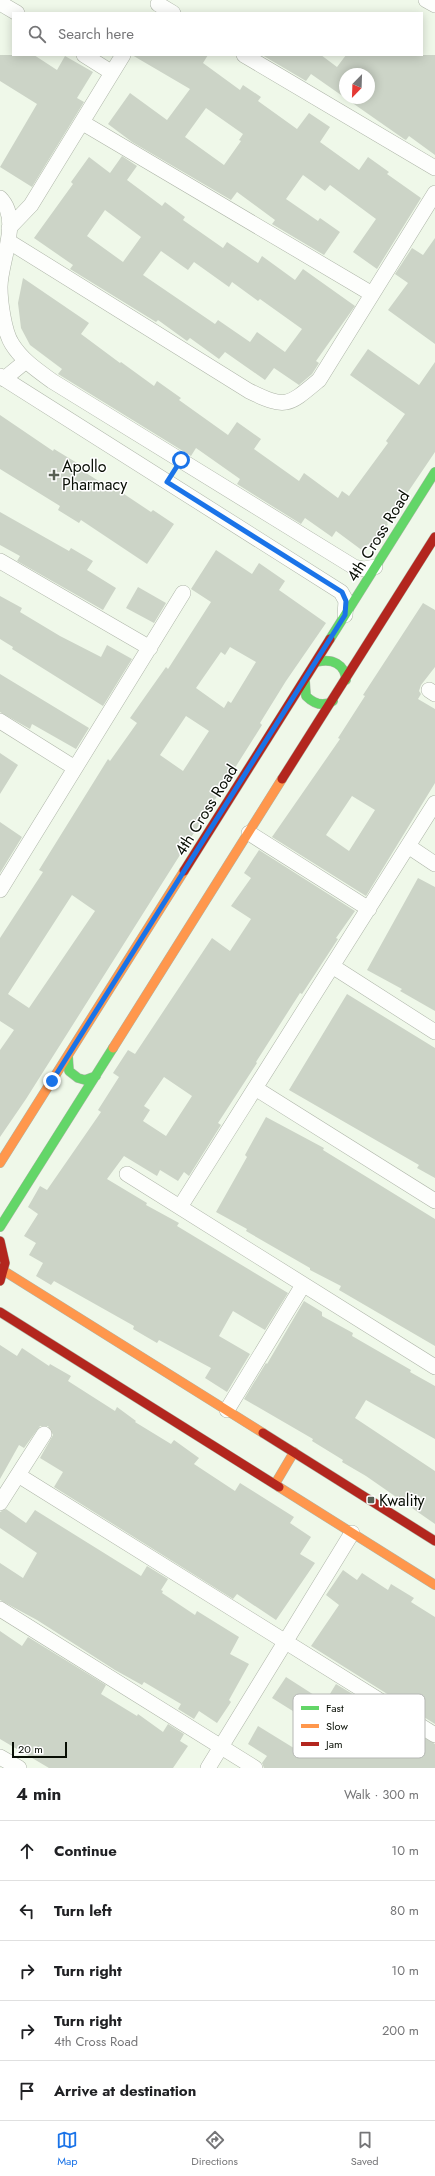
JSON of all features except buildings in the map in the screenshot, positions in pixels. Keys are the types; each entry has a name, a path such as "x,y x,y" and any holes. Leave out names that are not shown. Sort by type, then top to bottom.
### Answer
{"street":[{"path":"426,0 435,6"},
{"path":"0,3 15,12"},
{"path":"157,6 171,12"},
{"path":"86,56 111,72"},
{"path":"8,235 31,205 83,123 111,72 122,56"},
{"path":"246,56 435,168"},
{"path":"83,123 372,294"},
{"path":"8,235 249,391 272,402 284,404 296,399 319,380 435,193"},
{"path":"0,198 4,202 9,216 8,235 0,286 5,322 11,343 26,361 52,381 354,567 364,569 375,567"},
{"path":"26,361 2,377 342,592 346,601 345,615"},
{"path":"167,482 181,460"},
{"name":"4th Cross Road","path":"0,1163 317,662 435,472"},
{"path":"0,1227 435,537"},
{"path":"0,561 150,648"},
{"path":"0,890 183,593"},
{"path":"317,662 328,659 337,663 343,668 346,680"},
{"path":"305,681 306,696 313,702 325,705 333,701"},
{"path":"0,721 75,768"},
{"path":"180,1207 435,803"},
{"path":"249,833 369,909"},
{"path":"408,846 435,864"},
{"path":"332,966 435,1032"},
{"path":"80,1037 92,1035"},
{"path":"106,1044 109,1056"},
{"path":"68,1056 69,1071 76,1078 89,1080 96,1076"},
{"path":"255,1088 435,1201"},
{"path":"127,1174 435,1367"},
{"path":"0,1241 5,1263 0,1281"},
{"path":"4,1271 435,1541"},
{"path":"227,1410 303,1285"},
{"path":"0,1312 435,1585"},
{"path":"0,1503 44,1434"},
{"path":"275,1484 294,1452"},
{"path":"18,1475 369,1694"},
{"path":"208,1768 352,1533"},
{"path":"0,1609 255,1768"},
{"path":"425,1729 435,1735"},
{"path":"0,1756 18,1768"}],"traffic: fast":[{"path":"330,639 435,472"},
{"path":"317,662 328,661 337,664 343,670 346,680"},
{"path":"305,681 306,696 309,699 319,704 326,704 333,701"},
{"path":"0,1227 113,1048"},
{"path":"68,1056 69,1071 78,1078 85,1080 96,1076"}],"traffic: slow":[{"path":"113,1048 282,779"},
{"path":"0,1163 184,871"},
{"path":"4,1271 263,1433"},
{"path":"275,1484 294,1452"},
{"path":"279,1487 435,1585"}],"traffic: jam":[{"path":"282,779 435,537"},
{"path":"184,871 330,639"},
{"path":"0,1241 5,1263 0,1281"},
{"path":"0,1312 279,1487"},
{"path":"263,1433 435,1541"}],"place":[{"name":"Apollo Pharmacy","path":"54,475"},
{"name":"Kwality","path":"371,1500"}],"route":[{"path":"52,1081 317,662 345,615 346,601 342,592 167,482 181,460"}]}
